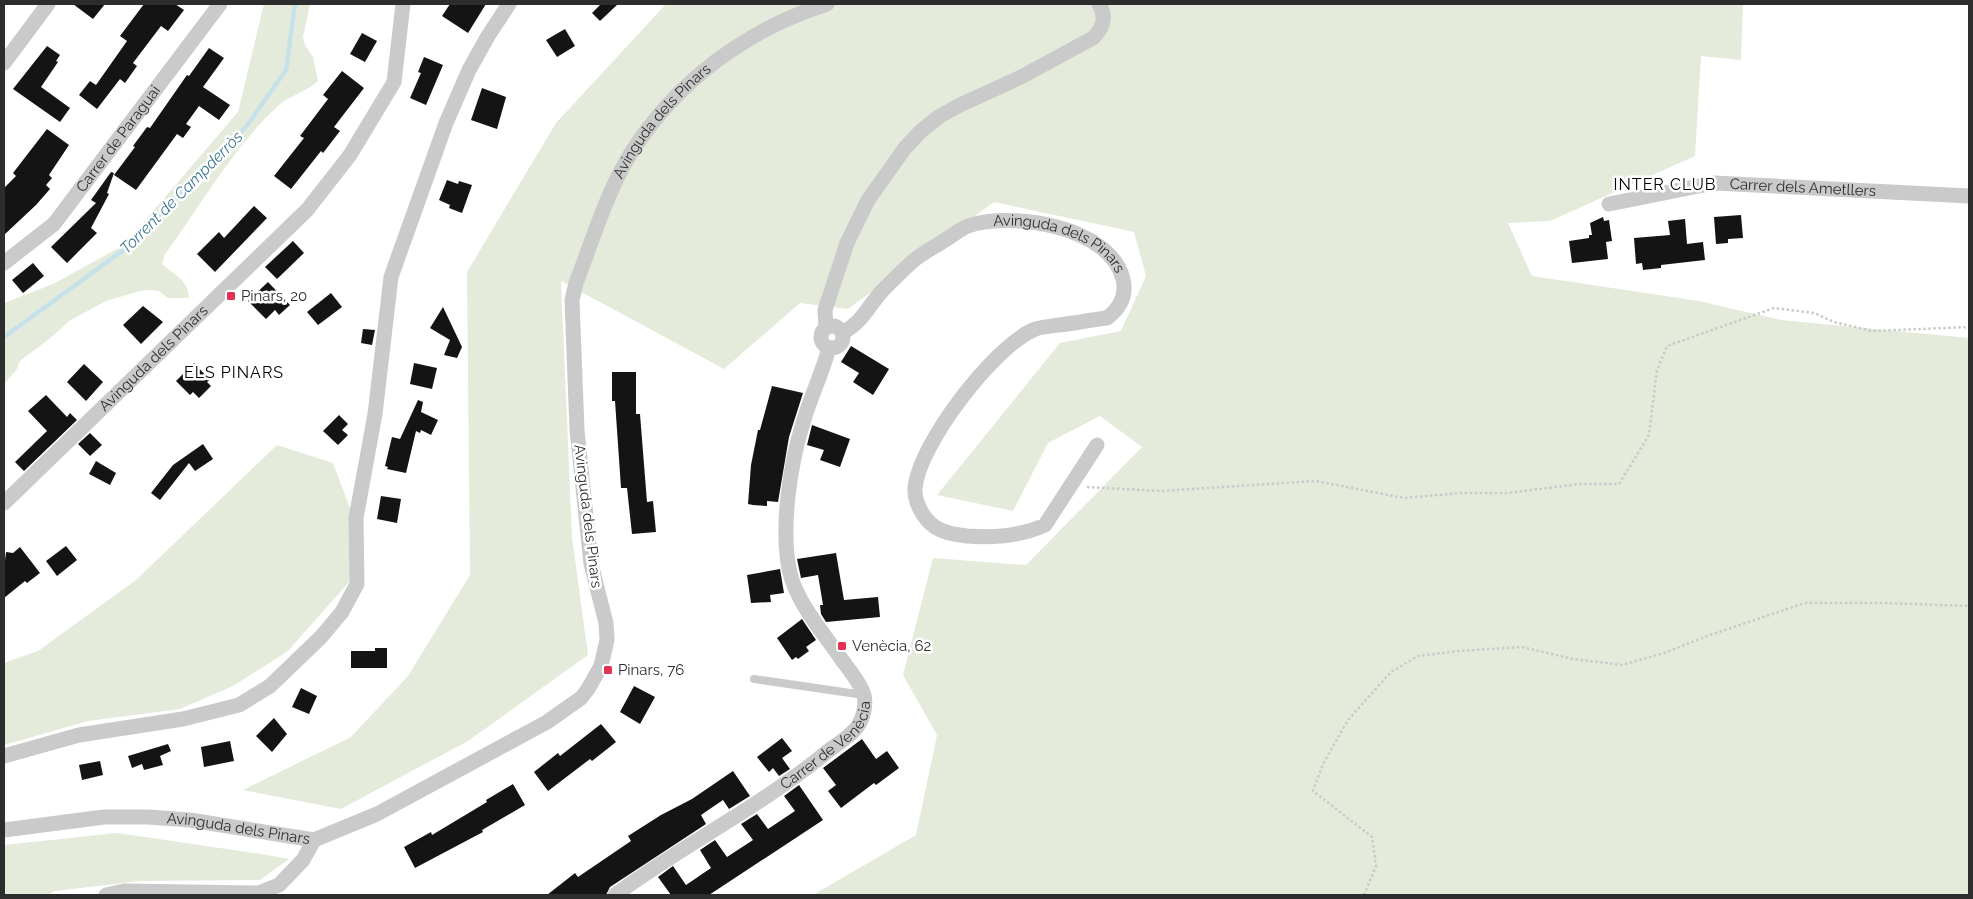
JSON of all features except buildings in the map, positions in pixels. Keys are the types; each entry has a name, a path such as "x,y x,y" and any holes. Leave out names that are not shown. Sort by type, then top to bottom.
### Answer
{"street":[{"path":"4,63 48,4"},
{"name":"Carrer de Paraguai","path":"4,263 54,224 220,4"},
{"name":"Avinguda dels Pinars","path":"4,503 307,210 350,156 394,82 403,4"},
{"path":"4,756 79,735 175,721 238,705 270,686 321,637 342,612 357,584 356,518 374,414 391,277 446,123 469,70 488,36 510,4"},
{"name":"Avinguda dels Pinars","path":"4,830 104,817 148,817 190,820 314,840 377,814 547,722 581,698 596,677 607,640 606,623 593,579 577,430 572,300 576,284 621,171 631,153 659,116 698,76 727,52 781,22 827,4"},
{"path":"826,328 834,326 842,333 843,340 839,346 829,348 823,344 820,337 826,328 825,310 847,243 868,200 906,148 921,131 940,116 1021,77 1093,38 1100,31 1104,21 1104,13 1099,4"},
{"name":"Carrer dels Ametllers","path":"1609,204 1714,183 1969,196"},
{"name":"Avinguda dels Pinars","path":"842,333 862,319 883,291 914,260 966,227 988,221 1028,221 1047,224 1083,236 1103,250 1122,274 1124,285 1122,300 1117,310 1107,318 1034,329 999,355 961,398 936,436 924,458 915,488 916,500 920,509 935,527 955,535 1015,535 1045,525 1097,445"},
{"name":"Carrer de Venècia","path":"615,895 649,870 763,800 813,764 859,726 863,715 864,695 857,680 802,601 790,574 785,541 791,478 797,446 803,422 823,372 829,348"},
{"path":"106,895 124,891 259,893 279,885 303,860 314,840"}],"lane":[{"path":"754,679 864,695"}],"path":[{"path":"1070,486 1161,491 1316,481 1404,498 1461,493 1507,493 1579,484 1620,484 1649,435 1657,370 1667,346 1774,308 1814,313 1834,322 1872,331 1969,327"},
{"path":"1364,895 1376,866 1372,837 1313,791 1323,764 1348,720 1390,672 1418,656 1458,651 1522,647 1573,659 1622,665 1664,653 1710,635 1805,603 1969,606"}],"green space":[{"path":"264,4 310,4 303,37 305,45 313,57 318,81 279,105 262,121 232,157 165,254 162,264 184,282 189,298 168,298 159,291 149,290 106,301 69,321 53,336 20,361 17,369 4,384 4,303 53,284 124,245 238,112"},
{"path":"666,4 1743,4 1741,60 1701,56 1695,156 1550,221 1508,223 1532,276 1699,301 1781,320 1969,338 1969,895 813,895 916,835 937,735 903,675 933,558 1026,565 1142,447 1100,416 1048,443 1013,511 937,495 1060,343 1121,331 1146,276 1134,232 994,202 848,309 800,303 724,369 561,281 572,537 588,655 468,741 341,809 243,790 351,737 408,676 470,575 467,272 556,123"},
{"path":"277,445 333,463 351,511 352,550 349,582 288,651 233,686 180,709 88,721 4,745 4,663 38,651 136,580"},
{"path":"117,833 289,859 260,880 140,881 55,891 47,895 4,895 4,845"}],"waterway":[{"name":"Torrent de Campderròs","path":"4,337 129,246 246,127 286,70 295,4"}],"place":[{"name":"Pinars, 20","path":"231,296"},
{"name":"Venècia, 62","path":"842,646"},
{"name":"Pinars, 76","path":"608,670"}],"district":[{"name":"INTER CLUB","path":"1665,184"},
{"name":"ELS PINARS","path":"234,372"}]}
